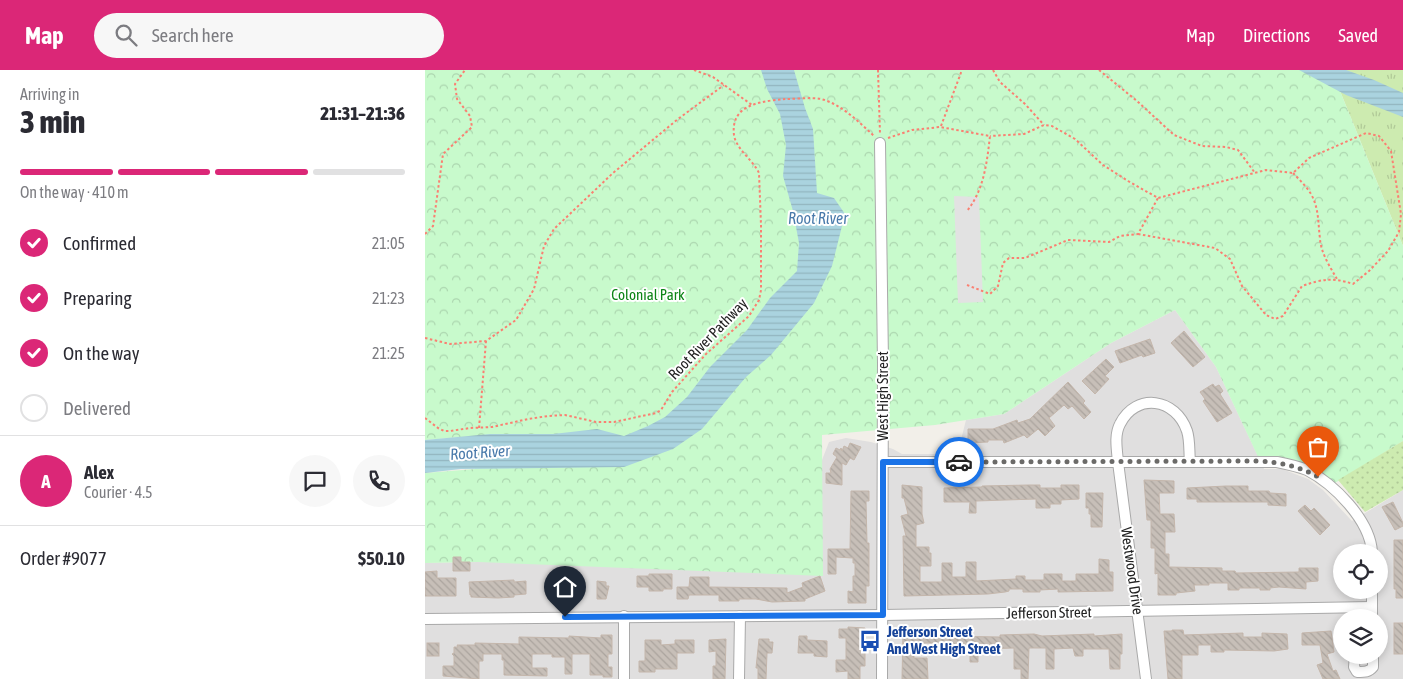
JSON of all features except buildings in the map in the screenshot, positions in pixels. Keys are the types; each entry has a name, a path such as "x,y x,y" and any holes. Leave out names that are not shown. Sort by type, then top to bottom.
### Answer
{"street":[{"name":"West High Street","path":"880,143 883,462 882,679"},
{"name":"Westwood Drive","path":"1147,679 1118,462 1117,441 1119,425 1137,407 1151,402 1166,405 1183,422 1187,431 1190,461"},
{"path":"883,462 1260,461 1292,465 1306,470 1330,486 1359,517 1369,536 1370,544"},
{"name":"Jefferson Street","path":"425,619 1138,612 1333,612"},
{"path":"624,616 624,679"},
{"path":"739,679 740,616"},
{"path":"1354,664 1357,672 1370,671 1373,664"}],"path":[{"path":"425,234 433,226 443,154 472,127 470,116 457,99 455,84 465,70"},
{"path":"693,70 713,77 752,105"},
{"path":"877,70 880,143 912,130 940,127 990,136 1023,134 1044,125 1052,126 1075,139 1103,165 1157,198 1266,170 1293,173 1311,193 1320,223 1320,240 1326,259 1337,279"},
{"path":"940,127 962,70"},
{"path":"993,70 1001,82 1044,125"},
{"path":"1099,70 1137,101 1173,136 1202,146 1226,147 1238,150 1255,173"},
{"path":"425,338 451,344 486,341 515,320 534,289 544,246 554,229 613,173 678,119 724,85"},
{"name":"Root River Pathway","path":"425,418 444,431 450,432 470,428 499,426 548,416 565,415 601,422 614,422 656,413 661,410 678,386 706,354 749,316 757,305 761,290 759,173 756,166 735,140 734,130 739,115 743,110 759,102 803,98 820,99 837,106 875,136 880,143"},
{"path":"967,285 990,294 997,286 1003,263 1009,258 1025,258 1068,240 1109,242 1121,236 1138,234 1215,248 1230,259 1241,286 1266,316 1275,319 1283,316 1302,286 1318,281 1337,279 1353,284 1369,271 1388,251 1399,232 1401,214 1391,151 1379,136 1366,133 1309,158 1293,173"},
{"path":"967,211 974,202 983,177 988,158 990,136"},
{"path":"1138,234 1157,198"},
{"path":"479,428 486,341"}],"shaded area":[{"path":"954,196 979,197 983,302 958,303"},
{"path":"1175,310 1216,367 1264,469 1282,469 1308,479 1323,490 1352,521 1403,490 1403,679 425,679 425,563 478,562 822,460 829,442 846,438 871,442 902,454 945,454 961,440 966,420 1004,414 1111,343"}],"green space":[{"name":"Colonial Park","path":"425,70 1311,70 1338,86 1403,246 1403,441 1330,486 1318,477 1260,461 1216,367 1175,310 1111,343 1004,414 935,425 822,435 823,576 478,562 425,563 425,473 475,469 474,436 425,440"},
{"path":"1311,70 1403,70 1403,246 1338,86"},
{"path":"1403,441 1403,490 1365,512 1338,480"}],"water":[{"name":"Root River","path":"761,70 794,70 813,129 817,193 834,198 845,214 832,266 814,303 771,355 746,377 702,429 673,449 624,467 461,469 425,473 425,440 490,434 553,434 597,429 624,436 665,417 687,397 710,367 747,330 770,298 797,271 799,243 793,211 783,176 786,145 780,114 767,89"},
{"path":"1299,70 1346,70 1403,93 1403,117 1346,95"}],"way so far":[{"path":"959,462 1260,461 1292,465 1318,477"}],"place":[{"name":"Jefferson Street And West High Street","path":"870,641"}],"route":[{"path":"565,617 883,615 883,462 959,462"}]}
